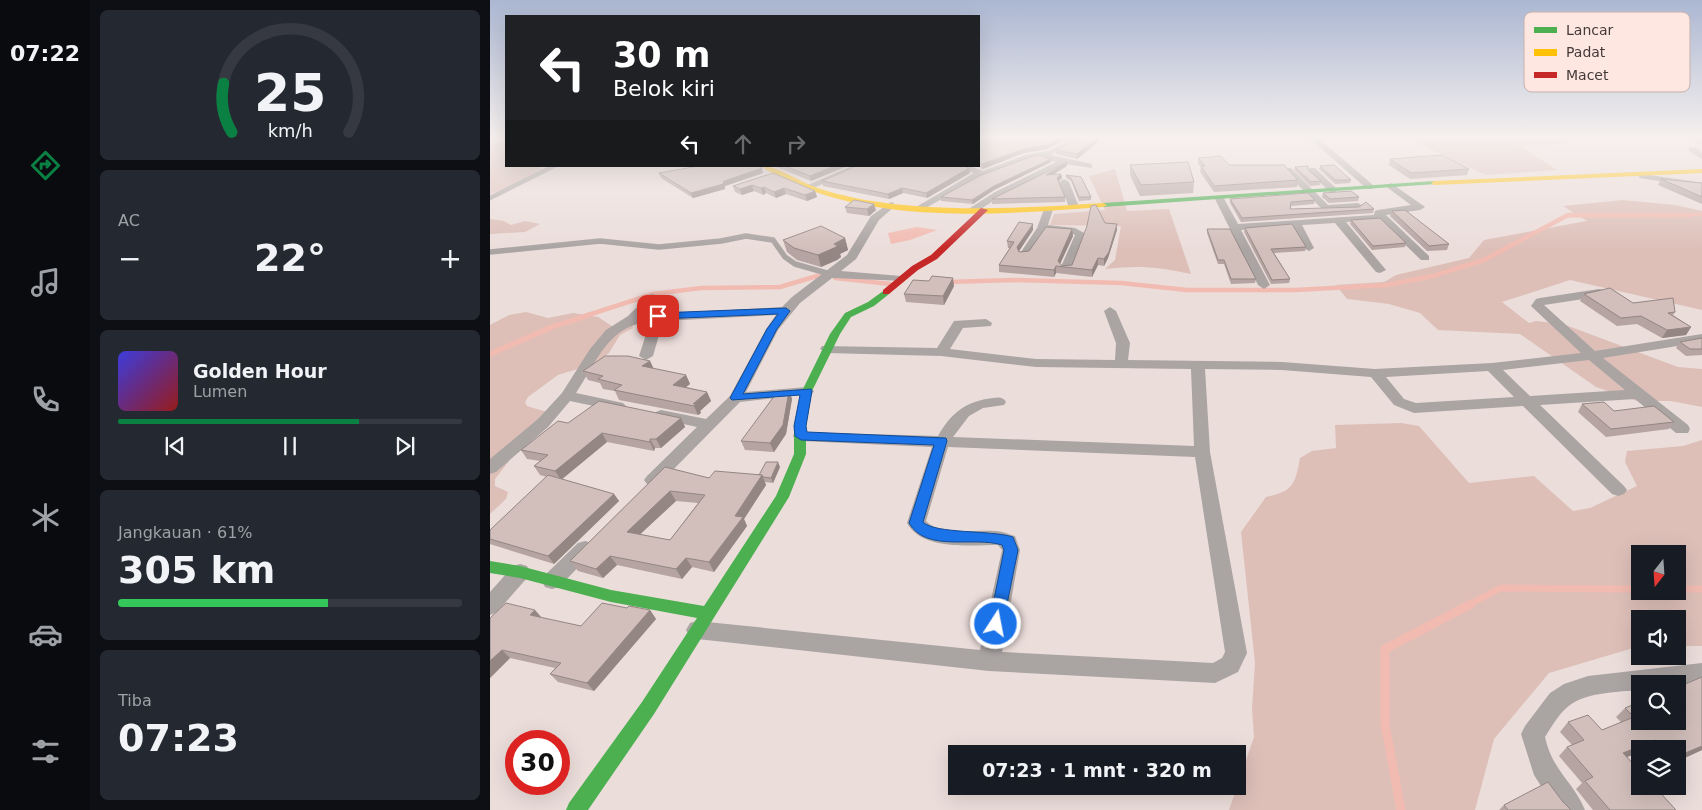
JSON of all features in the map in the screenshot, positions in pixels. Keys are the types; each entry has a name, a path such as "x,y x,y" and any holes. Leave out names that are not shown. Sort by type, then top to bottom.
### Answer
{"street":[{"path":"763,178 776,174"},
{"path":"781,174 808,187 844,198 891,205 978,210 1048,209 1370,187 1617,174"},
{"path":"808,187 841,174"},
{"path":"921,207 983,174"},
{"path":"576,810 648,708 759,536 782,496 800,454 800,426 807,391 826,349 848,315 871,304 948,246 978,210 998,194 1038,174"},
{"path":"1292,174 1326,208"},
{"path":"1316,174 1332,190"},
{"path":"1354,174 1370,187"},
{"path":"1064,182 1074,207"},
{"path":"1391,186 1420,207 1378,212 1425,258"},
{"path":"1219,197 1264,285"},
{"path":"639,494 736,398 772,329 786,311 796,300 852,257 857,245 875,218 891,205"},
{"path":"1310,209 1358,206"},
{"path":"1024,255 1042,228 1048,209"},
{"path":"1234,227 1382,217"},
{"path":"1339,221 1380,270"},
{"path":"1296,224 1309,248"},
{"path":"1042,228 1075,231 1081,234 1066,269"},
{"path":"827,276 899,283"},
{"path":"1599,293 1540,302 1537,306 1592,356 1682,429"},
{"path":"632,319 653,298"},
{"path":"490,468 537,428 567,396 605,336 620,324 632,319 658,316 786,311"},
{"path":"1110,311 1123,343 1120,365"},
{"path":"646,356 658,316"},
{"path":"941,352 959,324 986,323"},
{"path":"826,349 941,352 1036,363 1198,364 1316,368 1375,373 1492,367 1592,356 1702,338"},
{"path":"490,567 520,572 703,621 989,661 1182,673 1215,673 1230,665 1236,653 1202,452 1198,364"},
{"path":"1492,367 1618,490"},
{"path":"1375,373 1398,402 1414,408 1638,394"},
{"path":"736,398 807,391"},
{"path":"567,396 710,425"},
{"path":"989,661 1011,550 1008,541 998,538 932,534 920,528 916,523 941,441 964,412 974,405 999,402"},
{"path":"801,436 1202,452"},
{"path":"552,581 600,534"},
{"path":"490,606 520,572"},
{"path":"1572,810 1548,780 1537,756 1533,734 1563,696 1608,684 1702,673"}],"lane":[{"path":"490,198 540,174"},
{"path":"1611,174 1672,179 1702,185"},
{"path":"490,252 600,241 658,247 753,236 773,240 784,256 806,269 827,276"}],"shaded area":[{"path":"490,174 533,174 514,186 490,194"},
{"path":"1097,174 1116,174 1127,211 1169,209 1191,274 1148,267 1105,269 1115,260 1121,226 1050,225 1054,214 1105,210 1089,176"},
{"path":"1623,200 1675,205 1702,211 1702,310 1570,280 1502,302 1529,323 1536,321 1563,324 1678,367 1702,369 1702,407 1671,401 1637,401 1596,387 1520,334 1438,330 1420,313 1389,304 1347,299 1336,285 1384,282 1396,275 1469,258 1484,240 1587,221 1563,206"},
{"path":"490,219 504,221 511,225 525,221 540,224 525,232 490,234"},
{"path":"917,227 937,230 910,240 891,244 888,233"},
{"path":"526,312 548,318 573,313 598,317 615,328 632,325 633,328 620,335 609,353 594,364 558,375 528,397 525,402 527,406 547,412 495,479 495,486 508,492 506,499 490,514 490,325 509,315"},
{"path":"1401,423 1419,426 1469,483 1534,476 1573,511 1590,508 1637,486 1625,462 1627,451 1683,446 1702,440 1702,646 1686,646 1686,610 1631,610 1631,649 1549,673 1494,739 1475,810 1229,810 1234,795 1246,795 1246,760 1254,737 1252,709 1255,663 1241,532 1266,497 1282,492 1292,485 1297,474 1300,458 1312,451 1336,448 1335,425"}],"building":[{"path":"660,174 745,174 724,181 723,184 691,193"},
{"path":"775,174 815,191 805,195 784,188 774,192 764,187 752,185 740,189 733,186"},
{"path":"838,174 959,174 926,193 902,188 888,194 822,181"},
{"path":"985,174 1020,174 994,186 972,200 941,197"},
{"path":"1043,174 1061,174 1057,178 1065,197 992,199"},
{"path":"1135,174 1192,174 1194,182 1141,185"},
{"path":"1206,174 1292,174 1298,180 1214,186"},
{"path":"1302,174 1312,174 1321,181 1311,182"},
{"path":"1328,174 1344,174 1351,180 1335,180"},
{"path":"1066,175 1081,177 1091,197 1079,197 1071,178"},
{"path":"1661,179 1702,183 1702,197"},
{"path":"1351,191 1359,197 1330,199 1323,193"},
{"path":"1308,193 1315,200 1291,202 1290,209 1359,207 1366,202 1374,209 1242,218 1230,199"},
{"path":"854,200 874,204 867,209 845,207"},
{"path":"1096,205 1105,223 1117,224 1109,252 1104,259 1098,258 1092,270 1056,266 1054,270 999,265 1014,242 1007,241 1019,222 1033,224 1017,247 1019,252 1029,251 1046,227 1072,229 1058,261 1062,266 1072,265 1087,226 1091,206"},
{"path":"1405,210 1449,244 1429,246 1392,211"},
{"path":"1380,218 1406,243 1373,246 1351,220"},
{"path":"1292,224 1306,247 1271,249 1290,279 1272,280 1245,228"},
{"path":"821,226 845,238 834,244 838,246 818,255 794,248 783,240"},
{"path":"1207,229 1230,229 1256,279 1231,279 1224,260 1218,260"},
{"path":"932,276 953,278 943,296 904,294 913,280 929,281"},
{"path":"1610,288 1633,303 1673,298 1675,312 1668,313 1691,327 1667,330 1641,316 1621,318 1584,294"},
{"path":"1702,338 1702,349 1690,349 1680,342"},
{"path":"605,356 628,356 650,361 642,366 686,375 673,385 707,392 693,404 696,404 694,406 614,390 622,385 598,379 603,376 583,371"},
{"path":"778,391 789,391 783,425 770,443 741,441"},
{"path":"599,401 681,418 656,439 650,439 650,442 602,433 555,471 534,466 548,455 521,450 558,421 568,423"},
{"path":"1604,402 1614,411 1654,406 1674,422 1611,429 1582,404"},
{"path":"766,462 778,462 771,478 759,475"},
{"path":"665,467 709,478 715,471 762,475 735,516 743,517 709,562 686,558 676,569 610,556 596,569 570,561","holes":["670,491 705,495 670,540 627,532"]},
{"path":"548,475 614,494 548,556 490,539 490,530"},
{"path":"506,603 535,610 530,615 581,626 602,603 650,610 587,683 550,674 561,663 502,650 490,661 490,618"},
{"path":"1702,677 1702,746 1686,753 1686,740 1631,740 1631,750 1623,753 1631,761 1631,795 1662,795 1676,810 1610,810 1585,781 1593,777 1567,747 1584,740 1568,722 1588,715 1602,730 1631,718 1631,730 1686,730 1686,684"},
{"path":"1631,706 1631,714 1625,708"},
{"path":"1548,782 1571,810 1508,810 1504,805"}],"waterway":[{"path":"1681,215 1702,214"},
{"path":"947,282 1013,280 1121,283 1187,290 1295,290 1388,285 1433,276 1484,260 1568,215 1681,215"},
{"path":"1660,216 1681,215"},
{"path":"1681,215 1690,215"},
{"path":"1567,216 1633,216"},
{"path":"585,316 653,294 701,288 780,287 817,276 826,277"},
{"path":"835,278 890,284"},
{"path":"490,354 552,327 589,315"},
{"path":"1468,605 1501,588 1631,589"},
{"path":"1686,589 1702,589"},
{"path":"1401,810 1385,724 1385,649 1471,604"}],"traffic: fast":[{"path":"1103,205 1434,183"},
{"path":"576,810 648,708 782,497 800,454 800,426 807,391 835,334 848,315 871,304 886,292"},
{"path":"490,567 520,572 611,596 708,613"}],"traffic: slow":[{"path":"780,174 821,192 863,202 897,207 966,211 1103,205"},
{"path":"1434,183 1639,174"}],"traffic: jam":[{"path":"886,292 915,268 934,257 984,210"}],"route":[{"path":"658,316 786,311 772,329 736,398 807,391 800,426 801,436 941,441 916,523 920,528 932,534 955,537 998,538 1008,541 1011,550 996,624"}]}
